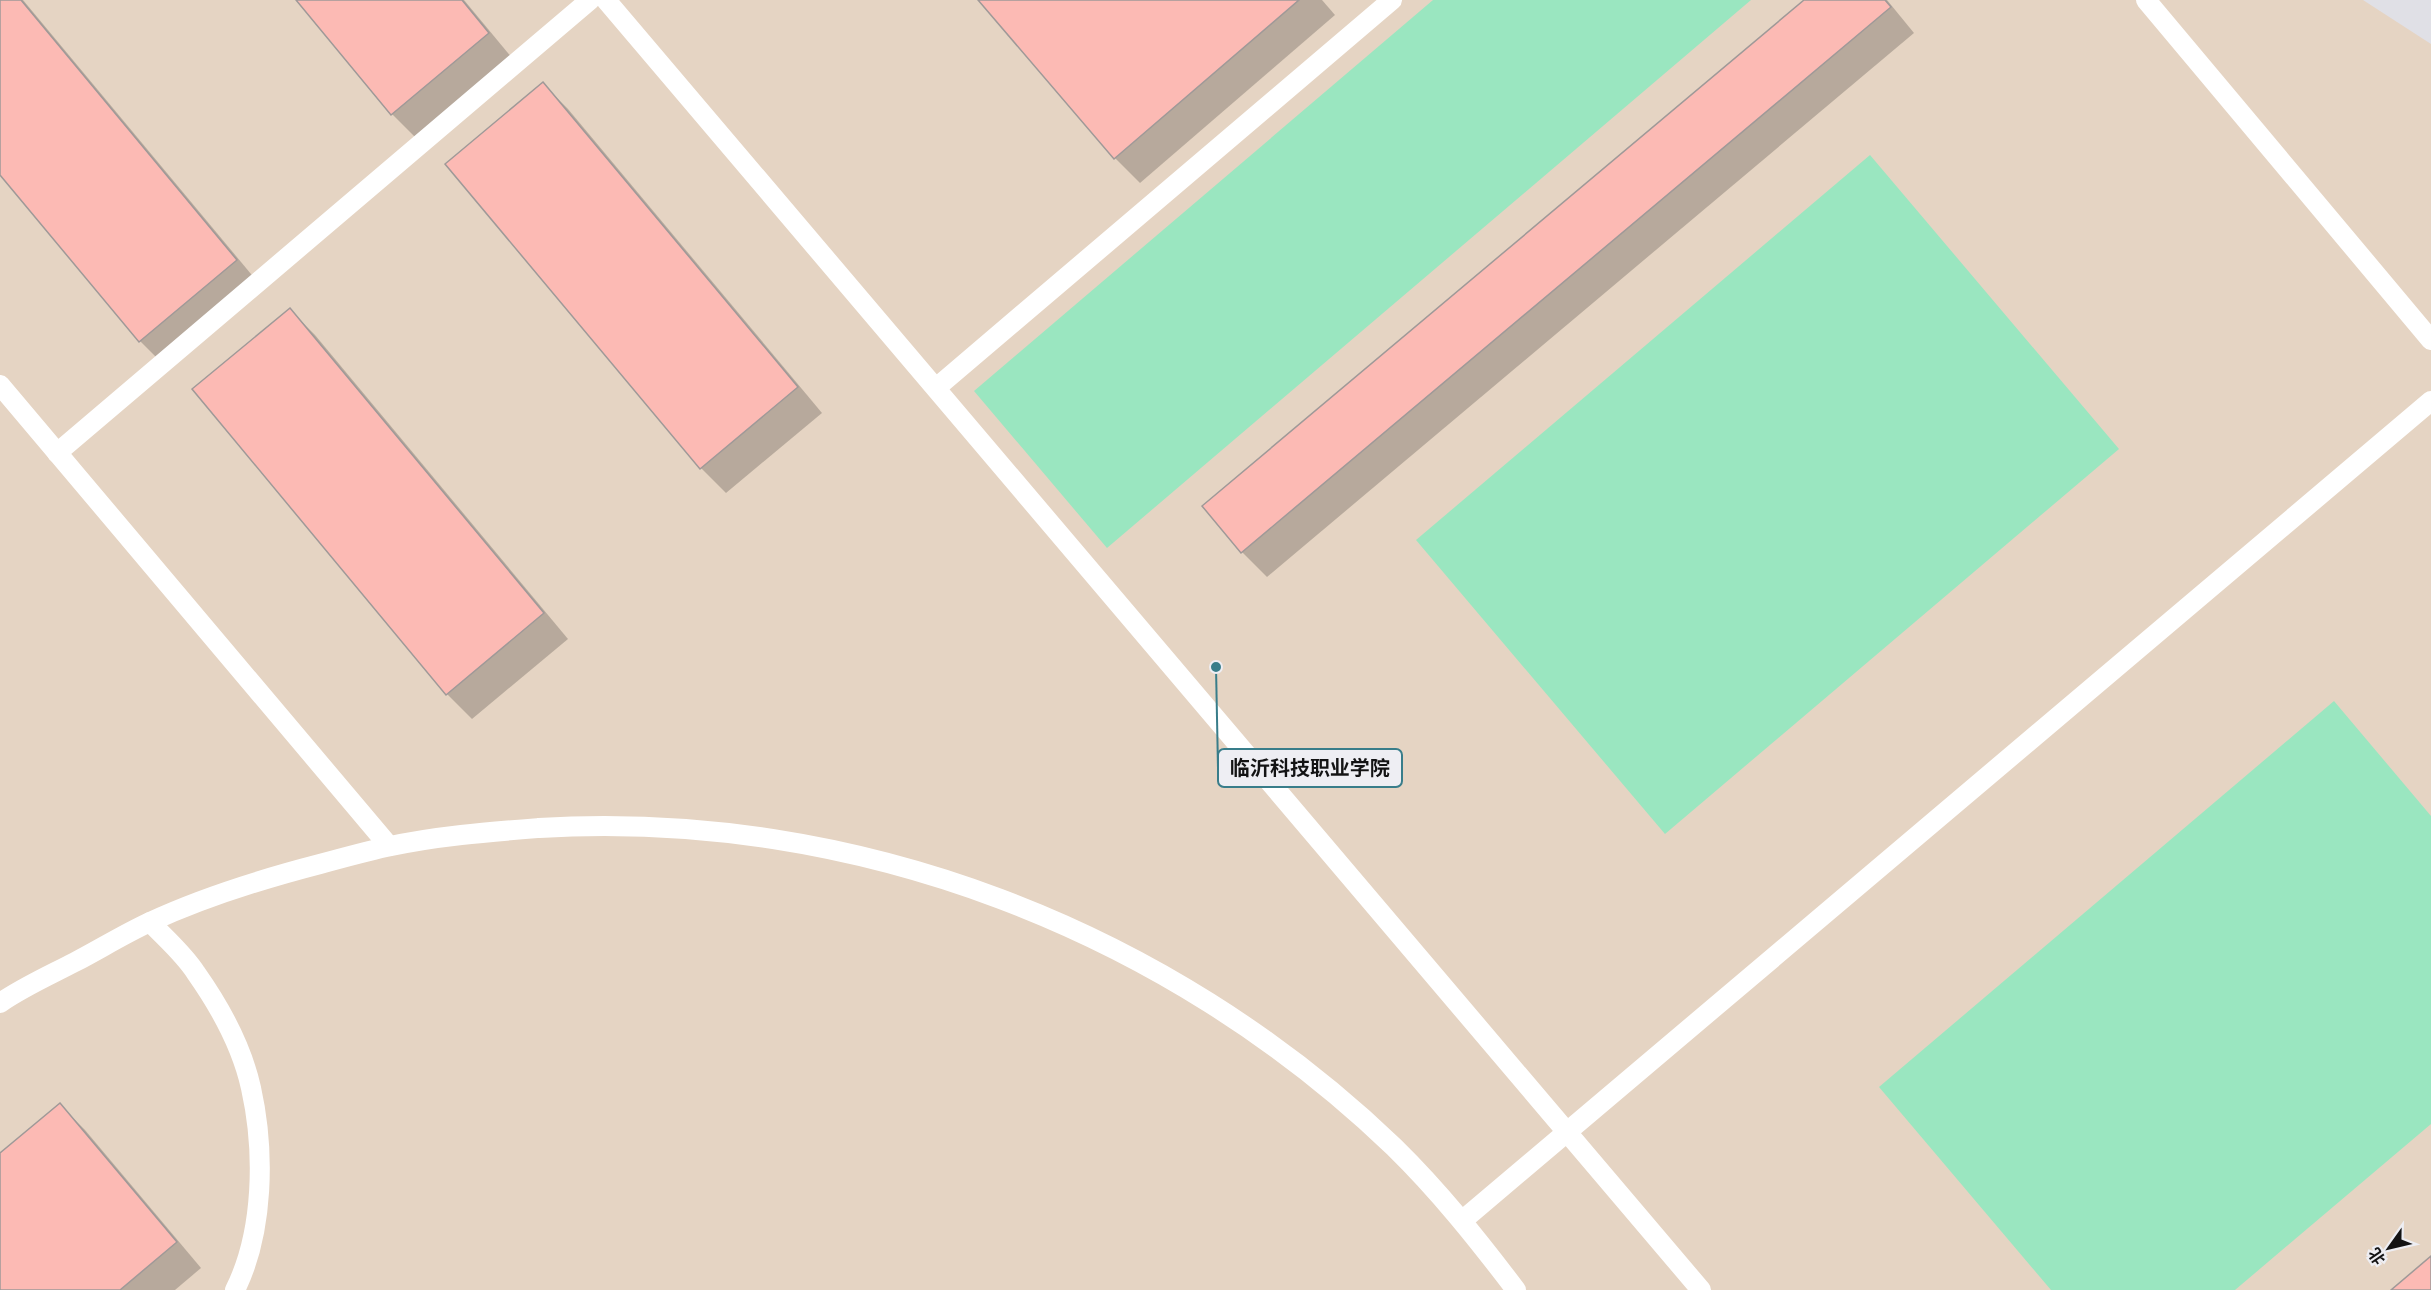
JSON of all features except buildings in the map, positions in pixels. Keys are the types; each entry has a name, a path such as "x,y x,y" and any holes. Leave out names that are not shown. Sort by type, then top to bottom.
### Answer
{"lane":[{"path":"57,453 590,0"},
{"path":"606,0 1701,1290"},
{"path":"936,388 1392,0"},
{"path":"2146,0 2431,340"},
{"path":"0,385 389,846"},
{"path":"1462,1220 2431,401"},
{"path":"0,1003 150,922 267,878 389,846 486,832 585,825 684,828 783,840 880,860 975,888 1068,925 1147,964 1241,1022 1320,1082 1395,1148 1462,1220 1516,1290"},
{"path":"150,922 195,971 229,1026 251,1087 260,1152 257,1216 235,1290"}],"shaded area":[{"path":"0,0 2363,0 2431,44 2431,1290 0,1290"}],"green space":[{"path":"1433,0 1751,0 1107,548 974,391"},
{"path":"1870,155 2119,449 1665,834 1416,540"},
{"path":"2334,701 2431,816 2431,1124 2235,1290 2051,1290 1879,1087"}],"place":[{"name":"临沂科技职业学院","path":"1216,667"}]}
